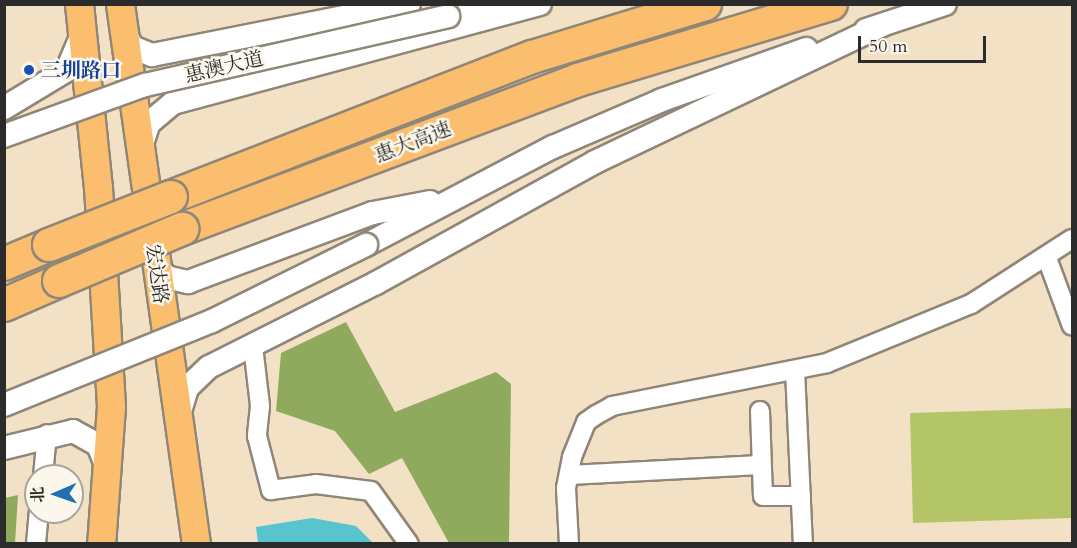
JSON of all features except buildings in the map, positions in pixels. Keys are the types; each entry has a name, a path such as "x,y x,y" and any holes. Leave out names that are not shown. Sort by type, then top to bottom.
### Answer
{"highway":[{"name":"惠大高速","path":"4,264 532,57 705,4"},
{"name":"惠大高速","path":"4,305 182,229 578,80 831,4"}],"main road":[{"path":"79,4 99,198 111,406 109,484 101,543"},
{"name":"宏达路","path":"121,15 178,431 196,543"}],"street":[{"path":"121,15 132,47 153,55 409,4"},
{"name":"惠澳大道","path":"4,136 145,86 448,16 489,4"},
{"path":"140,152 149,123 173,103 540,4"},
{"path":"4,405 212,321 366,245 455,197 662,100 945,4"},
{"path":"178,431 182,398 194,380 595,162 880,26"},
{"path":"4,108 67,70 81,33"},
{"path":"156,264 166,277 188,282 373,213 455,197"},
{"path":"569,543 569,475 586,422 612,406 827,363 971,304 1047,258 1072,239"},
{"path":"1047,258 1072,326"},
{"path":"253,346 260,406 257,436 271,490 315,484 371,490 409,543"},
{"path":"795,370 803,543"},
{"path":"760,411 763,496 801,496"},
{"path":"4,448 47,434 73,431 90,439 104,454 109,484"},
{"path":"44,464 47,434"},
{"path":"569,475 761,465"},
{"path":"36,543 38,524"}],"green space":[{"path":"346,322 395,412 496,372 511,384 509,543 449,543 402,458 369,474 335,431 276,411 281,353"},
{"path":"1072,408 1072,518 913,523 910,413"},
{"path":"18,495 15,543 5,543 5,498"}],"water":[{"path":"312,518 356,526 373,543 258,543 256,527"}],"place":[{"name":"三圳路口","path":"29,70"}]}
